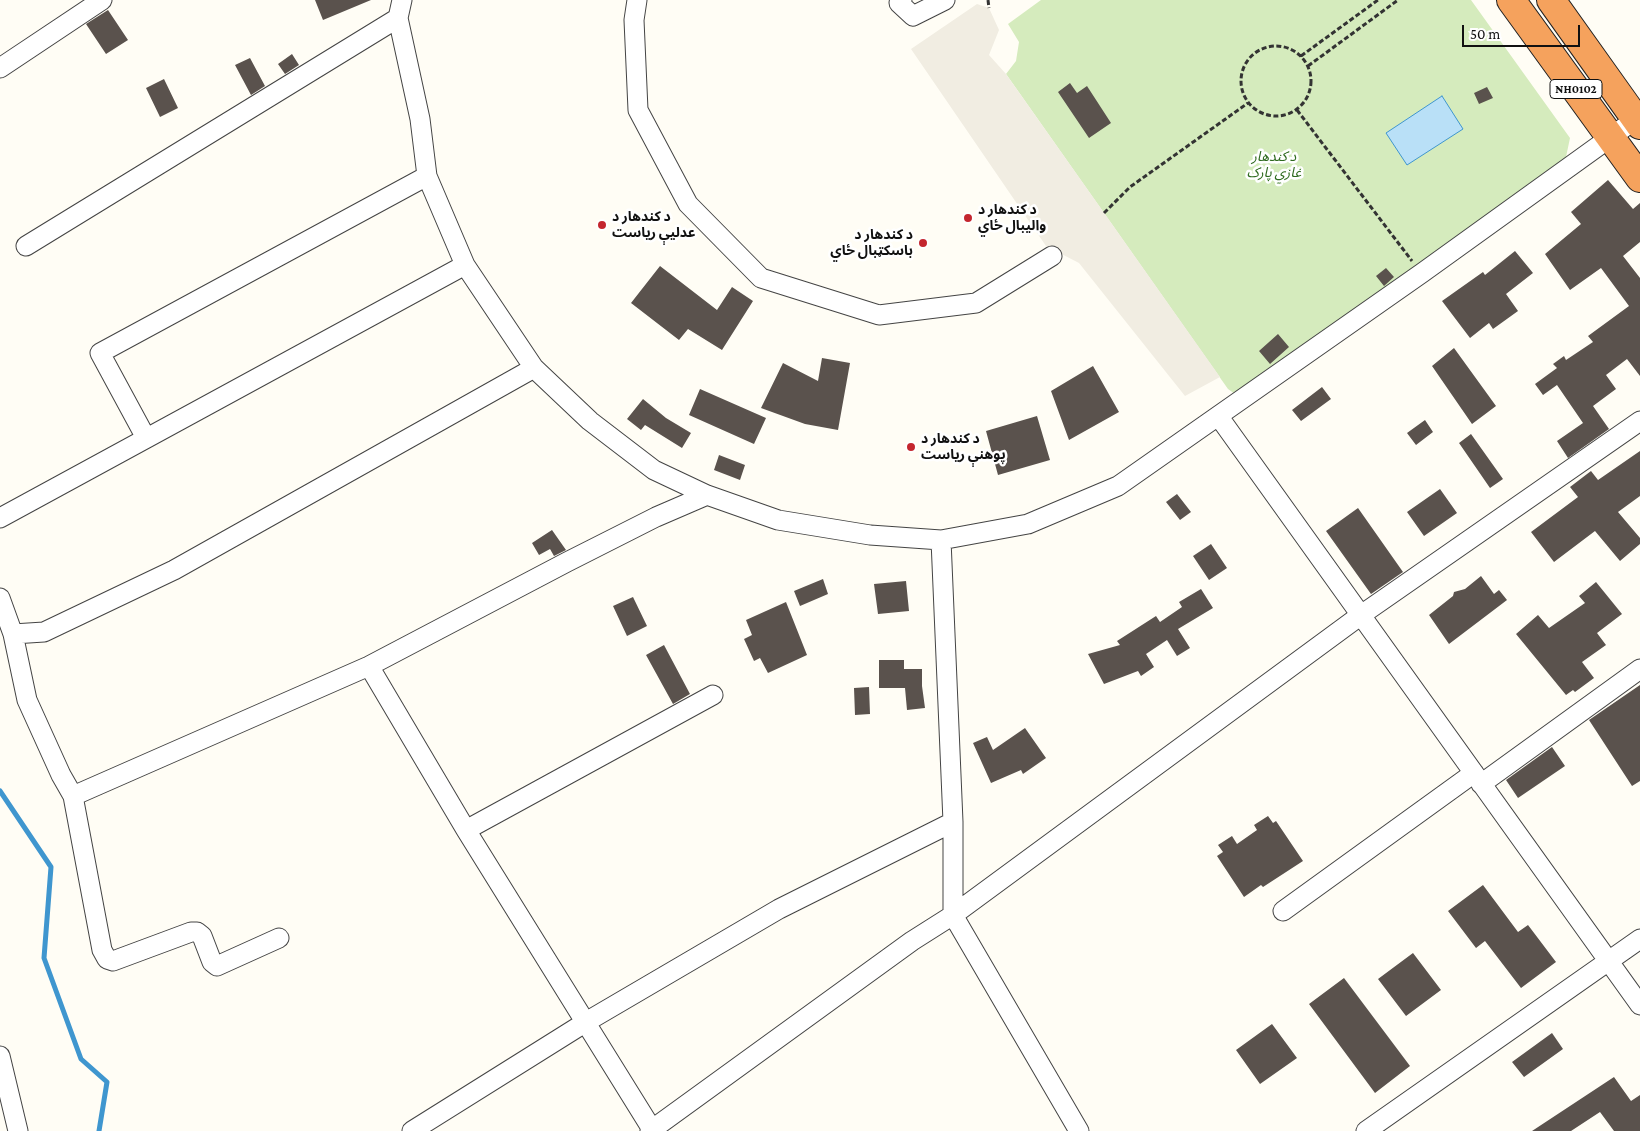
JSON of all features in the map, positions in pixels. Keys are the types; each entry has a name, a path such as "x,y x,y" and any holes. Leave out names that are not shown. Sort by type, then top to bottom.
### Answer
{"highway":[{"name":"NH0102","path":"1511,0 1640,178"},
{"name":"NH0102","path":"1551,0 1639,120"}],"street":[{"path":"0,68 102,0"},
{"path":"638,0 634,20 638,110 688,204 761,278 879,315 976,304 1052,256"},
{"path":"902,0 899,3 913,16 945,0"},
{"path":"26,246 400,9 420,119 427,176 465,266 534,368 590,421 654,470 707,495 778,520 870,535 940,540 1028,524 1118,486 1219,417 1639,120"},
{"path":"146,438 100,353 427,176"},
{"path":"0,518 465,266"},
{"path":"13,634 44,632 174,570 534,368"},
{"path":"1219,417 1640,1005"},
{"path":"369,666 466,830 652,1131 912,941 953,915 1361,614 1640,421"},
{"path":"73,796 369,666 599,545 707,495"},
{"path":"940,540 953,822 953,915 1076,1130"},
{"path":"0,598 13,634 27,700 61,776 73,796 102,950 106,959 113,961 197,932 202,936 212,962 217,966 279,938"},
{"path":"1283,910 1640,669"},
{"path":"466,830 713,695"},
{"path":"412,1131 586,1022 779,909 953,822"},
{"path":"1366,1131 1640,939"},
{"path":"0,1056 20,1130"}],"path":[{"path":"988,0 989,8"},
{"path":"1301,56 1378,0"},
{"path":"1308,66 1398,0"},
{"path":"1280,46 1291,49 1301,56 1308,66 1311,75 1309,94 1297,110 1287,115 1266,115 1256,111 1248,103 1243,93 1241,81 1248,59 1257,51 1268,47 1280,46"},
{"path":"1104,213 1130,187 1248,103"},
{"path":"1297,110 1422,273"}],"green space":[{"name":"د کندهار غازي پارک","path":"1041,0 1471,0 1570,138 1566,157 1241,393 1235,394 1228,389 1006,74 1016,61 1019,42 1008,24"}],"shaded area":[{"path":"977,4 989,8 999,30 989,55 1006,74 1220,377 1185,396 1079,263 1046,246 911,49"}],"water":[{"path":"1442,96 1463,129 1407,165 1386,133"}],"building":[{"path":"315,0 371,0 323,20"},
{"path":"108,10 128,40 106,54 86,24"},
{"path":"292,54 299,65 285,74 278,64"},
{"path":"250,58 265,86 251,95 235,65"},
{"path":"164,79 178,108 160,117 146,88"},
{"path":"1070,83 1077,93 1087,86 1111,123 1089,138 1058,92"},
{"path":"1487,87 1493,98 1479,104 1474,93"},
{"path":"1608,180 1633,209 1640,203 1640,242 1623,256 1640,278 1640,376 1627,359 1606,375 1616,389 1593,406 1609,429 1568,458 1557,441 1583,423 1557,385 1543,395 1535,384 1557,368 1553,364 1564,356 1566,360 1593,342 1588,336 1629,306 1601,268 1570,290 1545,254 1581,224 1571,212"},
{"path":"1515,251 1533,273 1506,294 1518,311 1493,329 1489,323 1470,338 1442,301 1483,272 1485,275"},
{"path":"660,266 717,310 732,287 753,301 722,350 688,329 679,340 631,303"},
{"path":"1386,268 1394,277 1384,286 1376,276"},
{"path":"1278,334 1289,347 1270,364 1259,351"},
{"path":"1454,348 1496,406 1472,424 1432,366"},
{"path":"822,358 850,363 838,430 805,424 761,408 783,363 818,381"},
{"path":"1093,366 1119,412 1069,440 1051,391"},
{"path":"1322,387 1331,399 1301,421 1292,410"},
{"path":"700,389 766,418 754,444 689,415"},
{"path":"643,399 666,418 691,433 682,448 645,425 641,430 627,419"},
{"path":"1037,416 1050,460 998,475 986,431"},
{"path":"1425,420 1433,432 1416,445 1407,433"},
{"path":"1471,434 1503,479 1490,488 1459,443"},
{"path":"1640,451 1640,496 1618,512 1640,538 1640,544 1620,561 1595,531 1554,562 1531,532 1578,497 1570,487 1591,471 1598,480"},
{"path":"719,455 745,465 740,480 714,470"},
{"path":"1440,489 1457,513 1424,536 1407,512"},
{"path":"1177,494 1191,512 1180,520 1166,502"},
{"path":"1358,508 1403,572 1371,594 1326,531"},
{"path":"552,530 566,550 554,556 550,549 539,555 532,543"},
{"path":"1211,544 1227,568 1209,580 1193,556"},
{"path":"1481,576 1494,594 1499,590 1507,600 1449,644 1429,615 1453,596 1454,592 1465,589"},
{"path":"823,579 828,594 800,606 794,591"},
{"path":"906,581 909,611 878,614 874,584"},
{"path":"1596,582 1622,614 1597,633 1606,645 1582,662 1594,678 1575,692 1573,690 1566,695 1516,634 1538,615 1549,628 1585,603 1579,596"},
{"path":"1201,589 1213,608 1178,629 1190,648 1177,656 1167,640 1146,654 1154,667 1141,676 1138,671 1104,684 1088,654 1120,645 1117,641 1156,616 1160,622 1182,607 1179,602"},
{"path":"633,597 647,626 627,636 613,606"},
{"path":"786,602 807,655 768,673 760,658 754,661 744,639 752,635 746,620"},
{"path":"664,645 690,694 673,704 646,655"},
{"path":"879,660 904,660 904,669 922,669 925,708 907,710 905,688 879,688"},
{"path":"1640,685 1640,781 1632,786 1589,720"},
{"path":"869,687 870,714 855,715 854,688"},
{"path":"1025,728 1046,758 1023,774 1021,770 991,783 973,743 987,737 993,750"},
{"path":"1552,747 1565,766 1518,798 1506,780"},
{"path":"1268,816 1273,823 1276,821 1303,861 1244,897 1217,856 1223,852 1218,845 1232,836 1237,844 1257,830 1254,825"},
{"path":"1483,885 1518,932 1528,925 1556,962 1521,988 1485,941 1476,948 1448,911"},
{"path":"1413,953 1441,990 1406,1016 1378,979"},
{"path":"1344,978 1410,1066 1375,1093 1309,1004"},
{"path":"1272,1024 1297,1058 1260,1084 1236,1050"},
{"path":"1552,1033 1563,1049 1524,1077 1512,1062"},
{"path":"1614,1077 1631,1101 1640,1095 1640,1131 1614,1131 1600,1112 1571,1131 1532,1131"}],"waterway":[{"path":"0,791 51,867 44,958 81,1059 107,1082 99,1131"}],"place":[{"name":"د کندهار د واليبال ځاي","path":"968,218"},
{"name":"د کندهار د عدلیې رياست","path":"602,225"},
{"name":"د کندهار د باسکټبال ځاي","path":"923,243"},
{"name":"د کندهار د پوهنې رياست","path":"911,447"}]}
